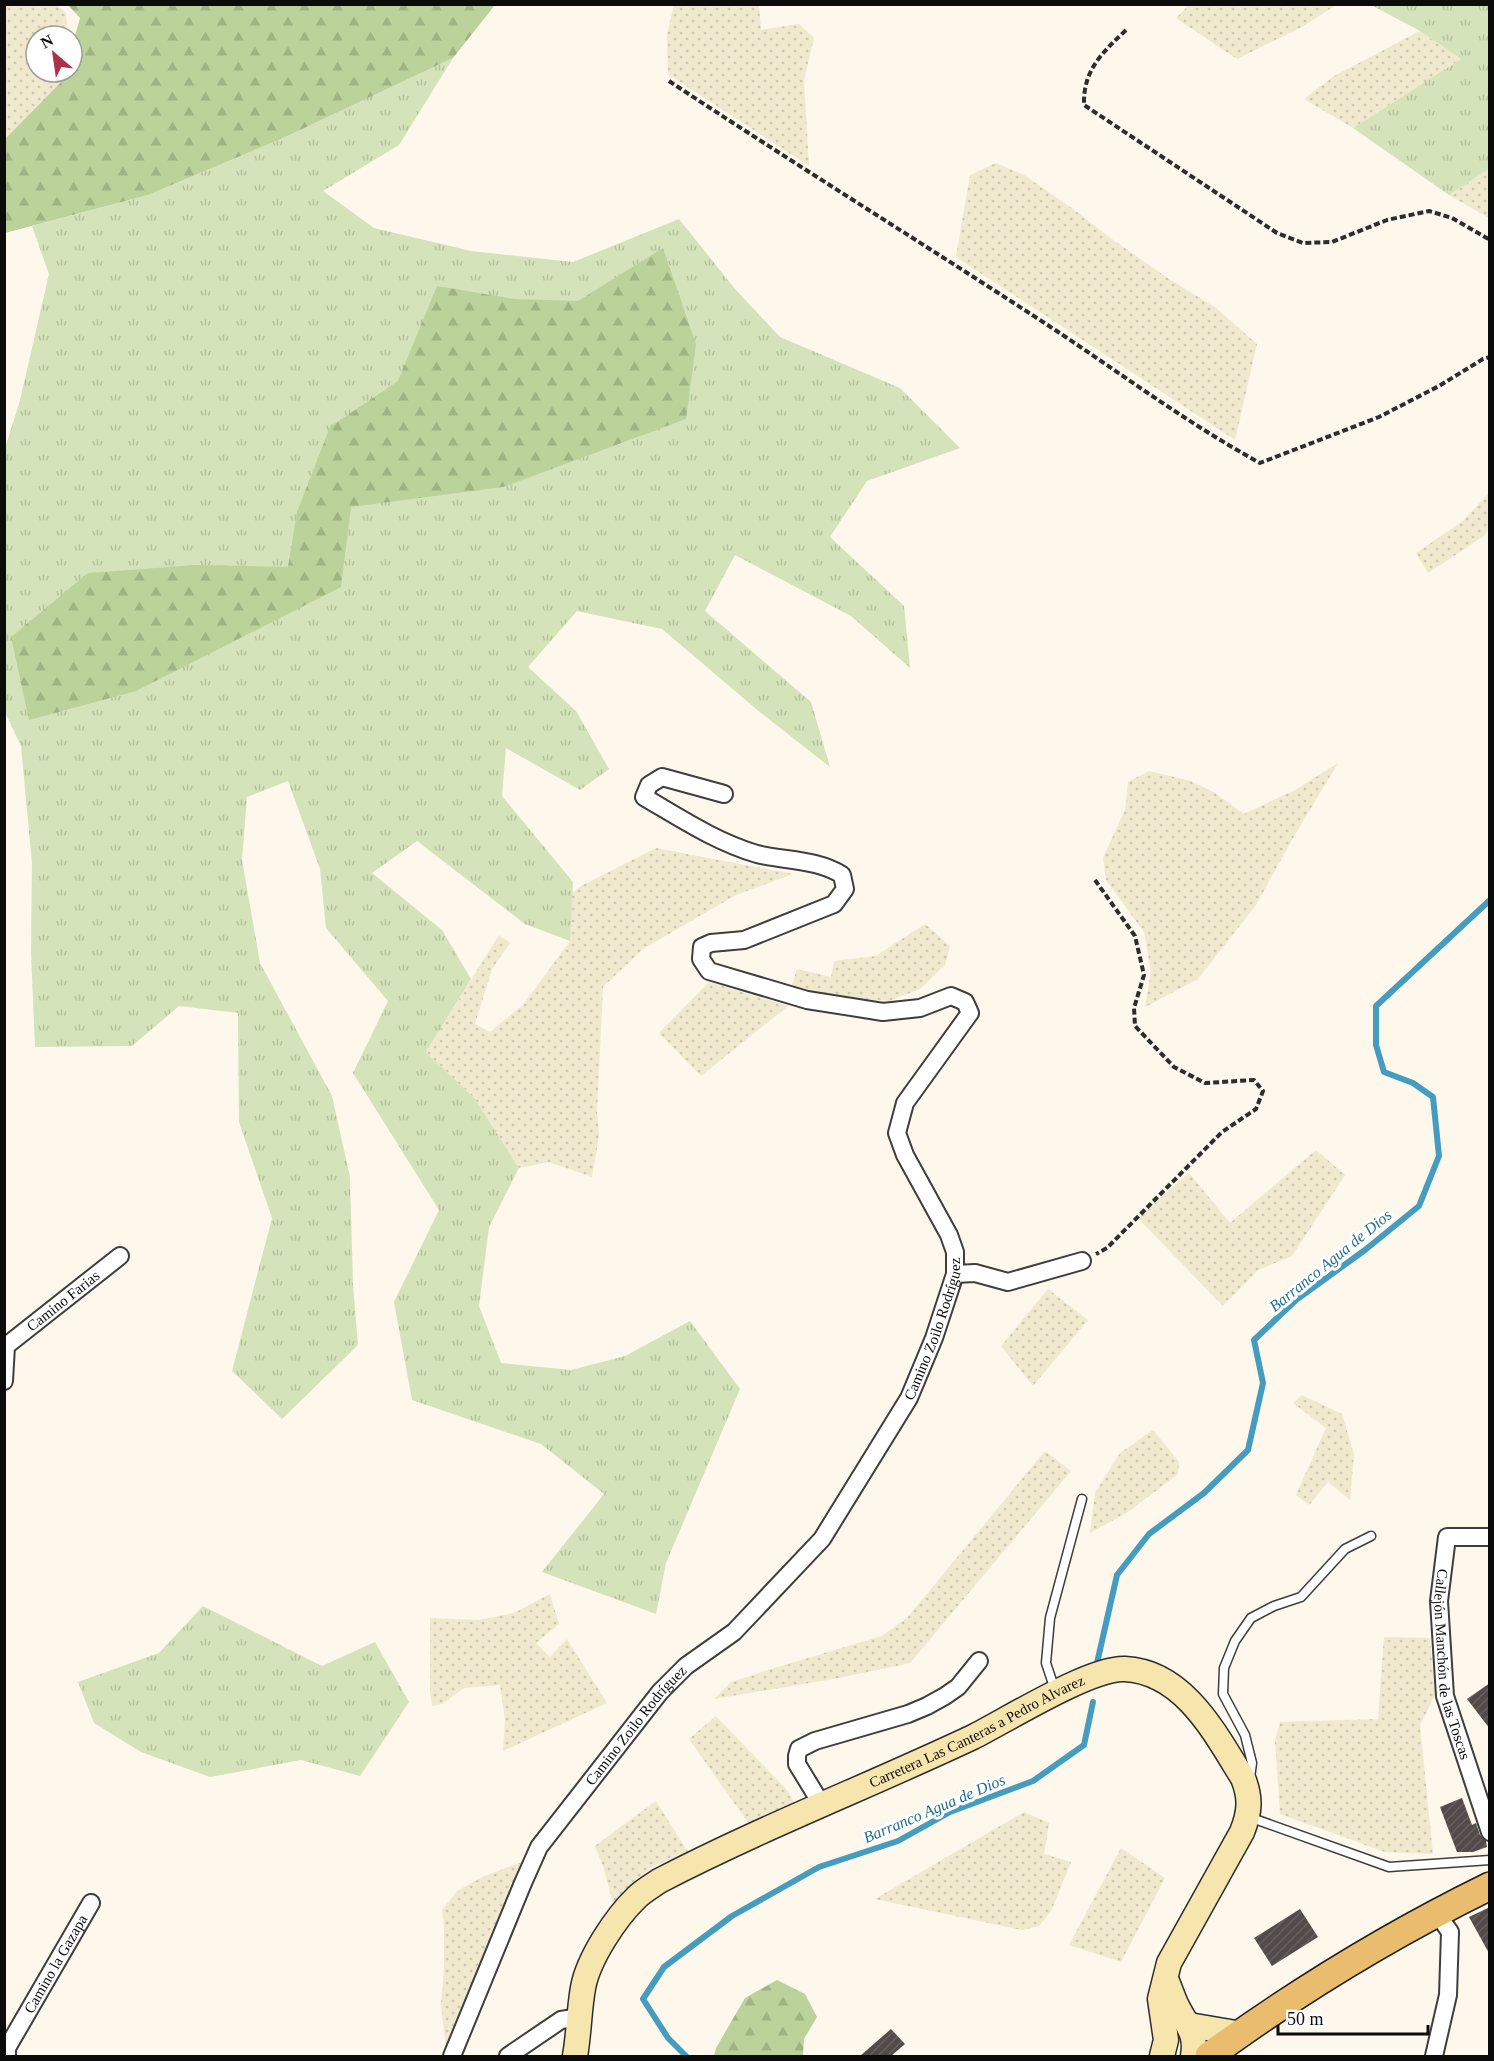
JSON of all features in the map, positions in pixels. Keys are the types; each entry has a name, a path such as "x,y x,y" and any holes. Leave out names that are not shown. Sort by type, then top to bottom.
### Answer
{"main road":[{"name":"Carretera Las Canteras a Pedro Alvarez","path":"575,2056 584,1986 589,1970 610,1930 638,1896 659,1881 974,1736 1091,1676 1123,1668 1155,1676 1169,1683 1187,1697 1235,1766 1248,1790 1250,1803 1249,1817 1242,1832 1169,1963 1160,1999 1164,2048"},
{"path":"1164,2048 1203,2055 1242,2034 1296,1997 1437,1912 1490,1886"},
{"path":"1166,1979 1189,2025 1195,2043 1203,2055"},
{"path":"1189,2025 1242,2034"}],"street":[{"name":"Camino Zoilo Rodríguez","path":"452,2056 539,1847 660,1692 686,1666 734,1632 822,1539 909,1398 934,1338 955,1274 955,1252 949,1235 905,1155 897,1133 905,1103 970,1013 965,1002 951,996 920,1008 882,1011 807,1000 709,971 701,959 702,947 744,940 834,904 845,889 842,875 828,866 776,858 726,843 644,796 649,785 662,777 724,794"},
{"name":"Camino Farias","path":"4,1381 6,1346 120,1256"},
{"path":"955,1274 975,1273 1008,1282 1082,1261"},
{"name":"Callejón Manchón de las Toscas","path":"1490,1537 1446,1537 1439,1601 1445,1696 1490,1832"},
{"path":"822,1805 797,1764 800,1749 815,1741 908,1714 927,1706 957,1687 979,1661"},
{"name":"Camino la Gazapa","path":"7,2056 7,2048 91,1903"},
{"path":"1434,2056 1448,1995 1450,1932 1437,1912"},
{"path":"508,2056 561,2020 580,2017"}],"lane":[{"path":"1056,1694 1046,1663 1050,1618 1082,1499"},
{"path":"1248,1790 1252,1763 1245,1735 1223,1694 1224,1668 1235,1641 1251,1618 1274,1606 1301,1598 1346,1549 1371,1536"},
{"path":"1249,1817 1389,1867 1490,1860"}],"path":[{"path":"1126,30 1098,58 1084,90 1084,105 1277,233 1303,243 1332,242 1387,220 1429,211 1452,218 1490,240"},
{"path":"669,81 1099,358 1231,447 1260,463 1379,417 1490,357"},
{"path":"1082,1261 1107,1248 1222,1132 1256,1109 1263,1091 1254,1080 1205,1083 1174,1067 1135,1026 1134,1008 1144,975 1135,936 1095,880"}],"shaded area":[{"path":"5,5 57,5 66,13 67,24 24,24 24,84 59,84 5,139"},
{"path":"674,5 759,5 761,30 799,24 814,38 804,80 809,166 668,74 667,34"},
{"path":"1189,5 1336,5 1302,27 1237,59 1176,18"},
{"path":"1420,31 1461,59 1353,128 1304,99 1334,76"},
{"path":"996,163 1024,175 1166,277 1216,308 1257,344 1235,440 956,257 970,175"},
{"path":"1489,169 1489,218 1449,195"},
{"path":"1489,493 1489,529 1484,536 1428,573 1416,553 1463,521"},
{"path":"1338,763 1256,905 1198,979 1145,1007 1151,971 1144,932 1106,880 1103,858 1125,810 1128,782 1149,771 1191,781 1215,793 1244,814 1297,789"},
{"path":"656,848 793,874 736,895 643,949 603,987 597,1111 599,1136 592,1177 549,1162 519,1168 475,1099 426,1052 499,935 510,943 492,969 475,1024 490,1032 523,1005 570,941 572,893 581,886"},
{"path":"925,924 950,946 945,965 920,989 889,1001 828,997 791,988 797,969 831,977 834,961 876,956"},
{"path":"709,982 788,1006 701,1076 659,1033"},
{"path":"1316,1150 1345,1175 1292,1256 1258,1270 1223,1306 1138,1218 1189,1173 1230,1223"},
{"path":"1048,1289 1088,1320 1033,1386 1001,1346"},
{"path":"1302,1395 1342,1414 1354,1455 1350,1500 1328,1482 1309,1505 1296,1495 1326,1428 1293,1403"},
{"path":"1153,1430 1179,1462 1178,1474 1128,1512 1090,1533 1095,1493 1120,1453"},
{"path":"1045,1451 1071,1471 910,1663 839,1678 714,1699 731,1682 882,1636 907,1618"},
{"path":"550,1594 559,1624 536,1643 550,1657 567,1639 607,1703 503,1751 505,1720 500,1685 464,1688 442,1704 432,1706 430,1618 479,1620 514,1613"},
{"path":"1384,1637 1430,1638 1435,1695 1420,1725 1433,1854 1385,1852 1280,1814 1275,1740 1280,1722 1378,1719"},
{"path":"716,1716 787,1790 795,1804 749,1824 689,1739"},
{"path":"656,1801 688,1852 655,1866 635,1880 613,1904 595,1846"},
{"path":"1024,1812 1049,1823 1044,1854 1071,1862 1051,1911 1039,1926 1022,1930 875,1899"},
{"path":"1121,1848 1165,1878 1121,1962 1069,1945"},
{"path":"525,1861 446,2048 441,2005 444,1969 442,1910 457,1891 484,1876"}],"green space":[{"path":"68,5 495,5 453,58 281,139 148,195 5,233 5,139 59,84 84,84 84,24 78,24 80,18"},
{"path":"1371,5 1489,5 1489,169 1449,195 1353,128 1461,59 1420,31"},
{"path":"453,58 399,145 323,191 374,228 471,251 573,262 679,219 735,289 780,337 900,388 960,448 867,481 830,537 904,606 910,668 851,616 735,555 705,611 811,702 830,767 761,713 662,629 577,611 528,667 576,711 609,769 580,790 506,748 502,796 573,882 570,941 525,924 417,841 372,873 442,930 471,979 426,1052 475,1099 519,1168 489,1227 479,1306 501,1363 571,1370 625,1356 690,1321 740,1389 666,1563 656,1614 542,1572 604,1494 541,1444 412,1400 394,1302 439,1210 353,1073 388,1001 326,928 320,869 288,781 247,797 242,860 260,963 332,1096 350,1177 353,1285 358,1345 282,1419 232,1371 272,1218 239,1122 238,1013 179,1006 132,1046 35,1047 31,953 32,863 21,746 4,710 4,452 20,400 49,274 32,226 148,195 281,139"},
{"path":"663,248 696,344 686,419 503,487 351,507 341,587 136,691 29,720 11,637 88,573 197,565 288,567 297,512 330,427 398,381 437,286 514,299 578,301"},
{"path":"203,1606 322,1666 375,1642 409,1702 360,1776 301,1760 210,1777 141,1752 94,1723 78,1682 159,1653"},
{"path":"777,1980 805,1994 817,2017 804,2039 803,2056 714,2056 716,2048 745,1998"}],"building":[{"path":"1490,1683 1490,1729 1467,1699"},
{"path":"1462,1798 1472,1825 1476,1823 1480,1835 1486,1841 1487,1847 1473,1852 1457,1852 1440,1807"},
{"path":"1490,1907 1490,1955 1469,1917"},
{"path":"1300,1909 1318,1937 1272,1966 1254,1938"},
{"path":"891,2029 905,2044 891,2056 860,2056"}],"waterway":[{"name":"Barranco Agua de Dios","path":"1097,1663 1117,1575 1149,1534 1204,1493 1248,1450 1263,1383 1254,1340 1296,1300 1365,1250 1419,1206 1439,1156 1433,1097 1413,1083 1384,1072 1376,1045 1376,1006 1490,900"},
{"name":"Barranco Agua de Dios","path":"686,2056 668,2038 643,1999 664,1967 732,1916 819,1867 898,1841 950,1812 1033,1781 1084,1745 1093,1702"}]}
